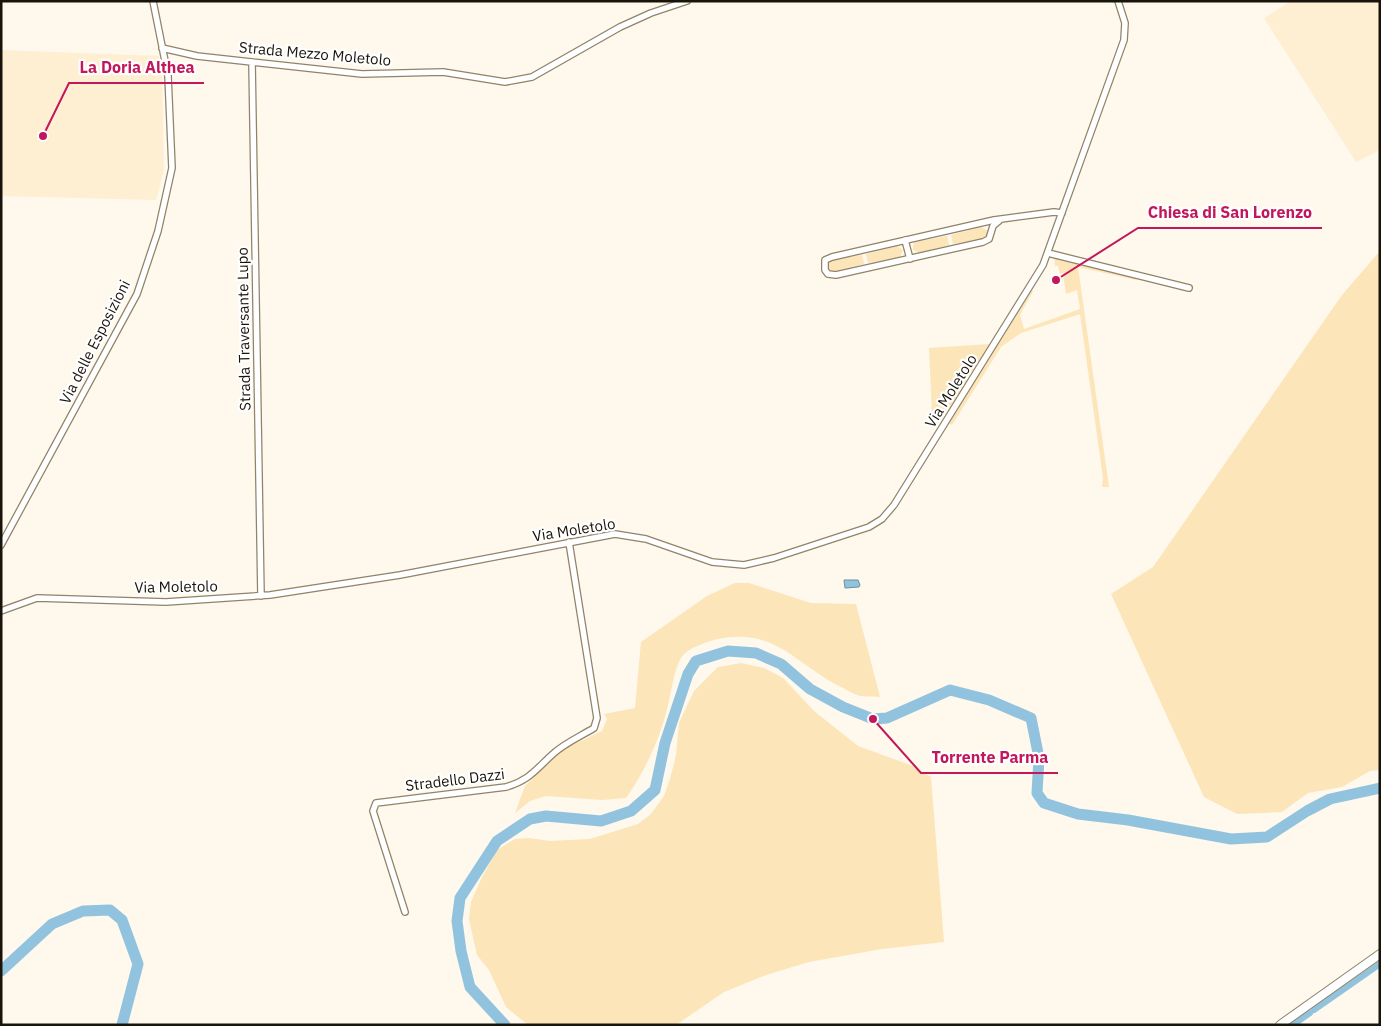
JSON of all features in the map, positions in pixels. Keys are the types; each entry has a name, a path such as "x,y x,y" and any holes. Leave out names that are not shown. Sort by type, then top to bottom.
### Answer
{"main road":[{"path":"1280,1025 1380,954"}],"street":[{"name":"Via delle Esposizioni","path":"1,545 137,294 158,231 172,168 168,76 153,1"},
{"name":"Strada Mezzo Moletolo","path":"162,48 190,54 252,62 373,74 443,72 495,82 518,82 535,75 627,23 687,1"},
{"name":"Via Moletolo","path":"1,611 37,598 166,602 260,596 400,575 607,535 629,535 706,561 738,565 768,560 876,524 894,506 1033,283 1048,253 1124,40 1126,23 1118,1"},
{"name":"Strada Traversante Lupo","path":"252,62 260,596"},
{"path":"999,221 993,226 990,237 985,242 834,275 827,273 824,268 824,262 830,257 980,224 1054,212 1062,213"},
{"path":"980,224 988,226 992,232"},
{"path":"906,240 910,259"},
{"path":"1048,253 1189,288"},
{"name":"Stradello Dazzi","path":"405,912 373,811 376,803 506,787 521,783 531,776 555,752 594,728 596,718 569,542"},
{"name":"Via Moletolo","path":"1,606 8,607"}],"shaded area":[{"path":"1291,1 1380,1 1380,150 1356,162 1264,18"},
{"path":"1,50 159,56 162,78 164,170 156,200 1,196"},
{"path":"981,227 988,231 987,237 953,244 951,235"},
{"path":"947,236 949,245 920,253 913,250 915,242"},
{"path":"897,246 903,250 900,257 868,263 866,254"},
{"path":"1380,251 1380,770 1370,771 1342,787 1308,793 1282,812 1237,814 1204,797 1111,594 1153,567 1342,295"},
{"path":"862,255 864,264 834,272 827,268 828,262 831,260"},
{"path":"1054,257 1137,277 1136,280 1078,267 1109,487 1102,487 1103,478 1080,314 1021,333 1001,347 952,425 948,423 1032,290 1020,315 1024,329 1080,309 1077,290 1066,294 1063,273 1060,274 1058,266 1055,266"},
{"path":"992,345 968,377 969,381 950,411 949,409 932,414 929,348"},
{"path":"735,583 749,583 811,603 856,604 880,697 861,696 851,692 825,678 771,643 755,638 738,637 710,641 691,649 681,659 676,671 665,718 656,742 646,765 626,798 602,800 546,796 530,801 515,813 525,786 560,751 602,731 607,719 604,714 635,708 641,642 707,596"},
{"path":"741,663 764,668 783,678 814,711 858,746 913,766 931,777 944,942 882,949 809,962 766,975 724,992 676,1025 528,1025 506,1007 489,970 477,955 469,919 471,902 497,850 515,839 529,838 550,841 590,839 638,824 651,814 664,796 676,755 679,723 694,691 718,667"}],"water":[{"path":"844,580 858,580 860,585 859,587 845,588"}],"waterway":[{"path":"505,1025 470,987 461,951 457,921 460,898 497,841 530,819 546,816 601,821 631,811 655,790 665,743 688,674 696,661 728,651 756,653 781,664 810,689 843,707 873,719 887,718 950,690 989,700 1031,718 1039,758 1037,793 1044,803 1078,814 1128,820 1231,839 1267,837 1307,811 1330,799 1380,788"},
{"path":"1,971 52,924 83,911 110,910 122,920 138,964 122,1025"},
{"path":"1314,1010 1380,964"},
{"path":"1293,1025 1310,1013"}],"place":[{"name":"La Doria Althea","path":"43,136"},
{"name":"Chiesa di San Lorenzo","path":"1056,280"},
{"name":"Torrente Parma","path":"873,719"}]}
